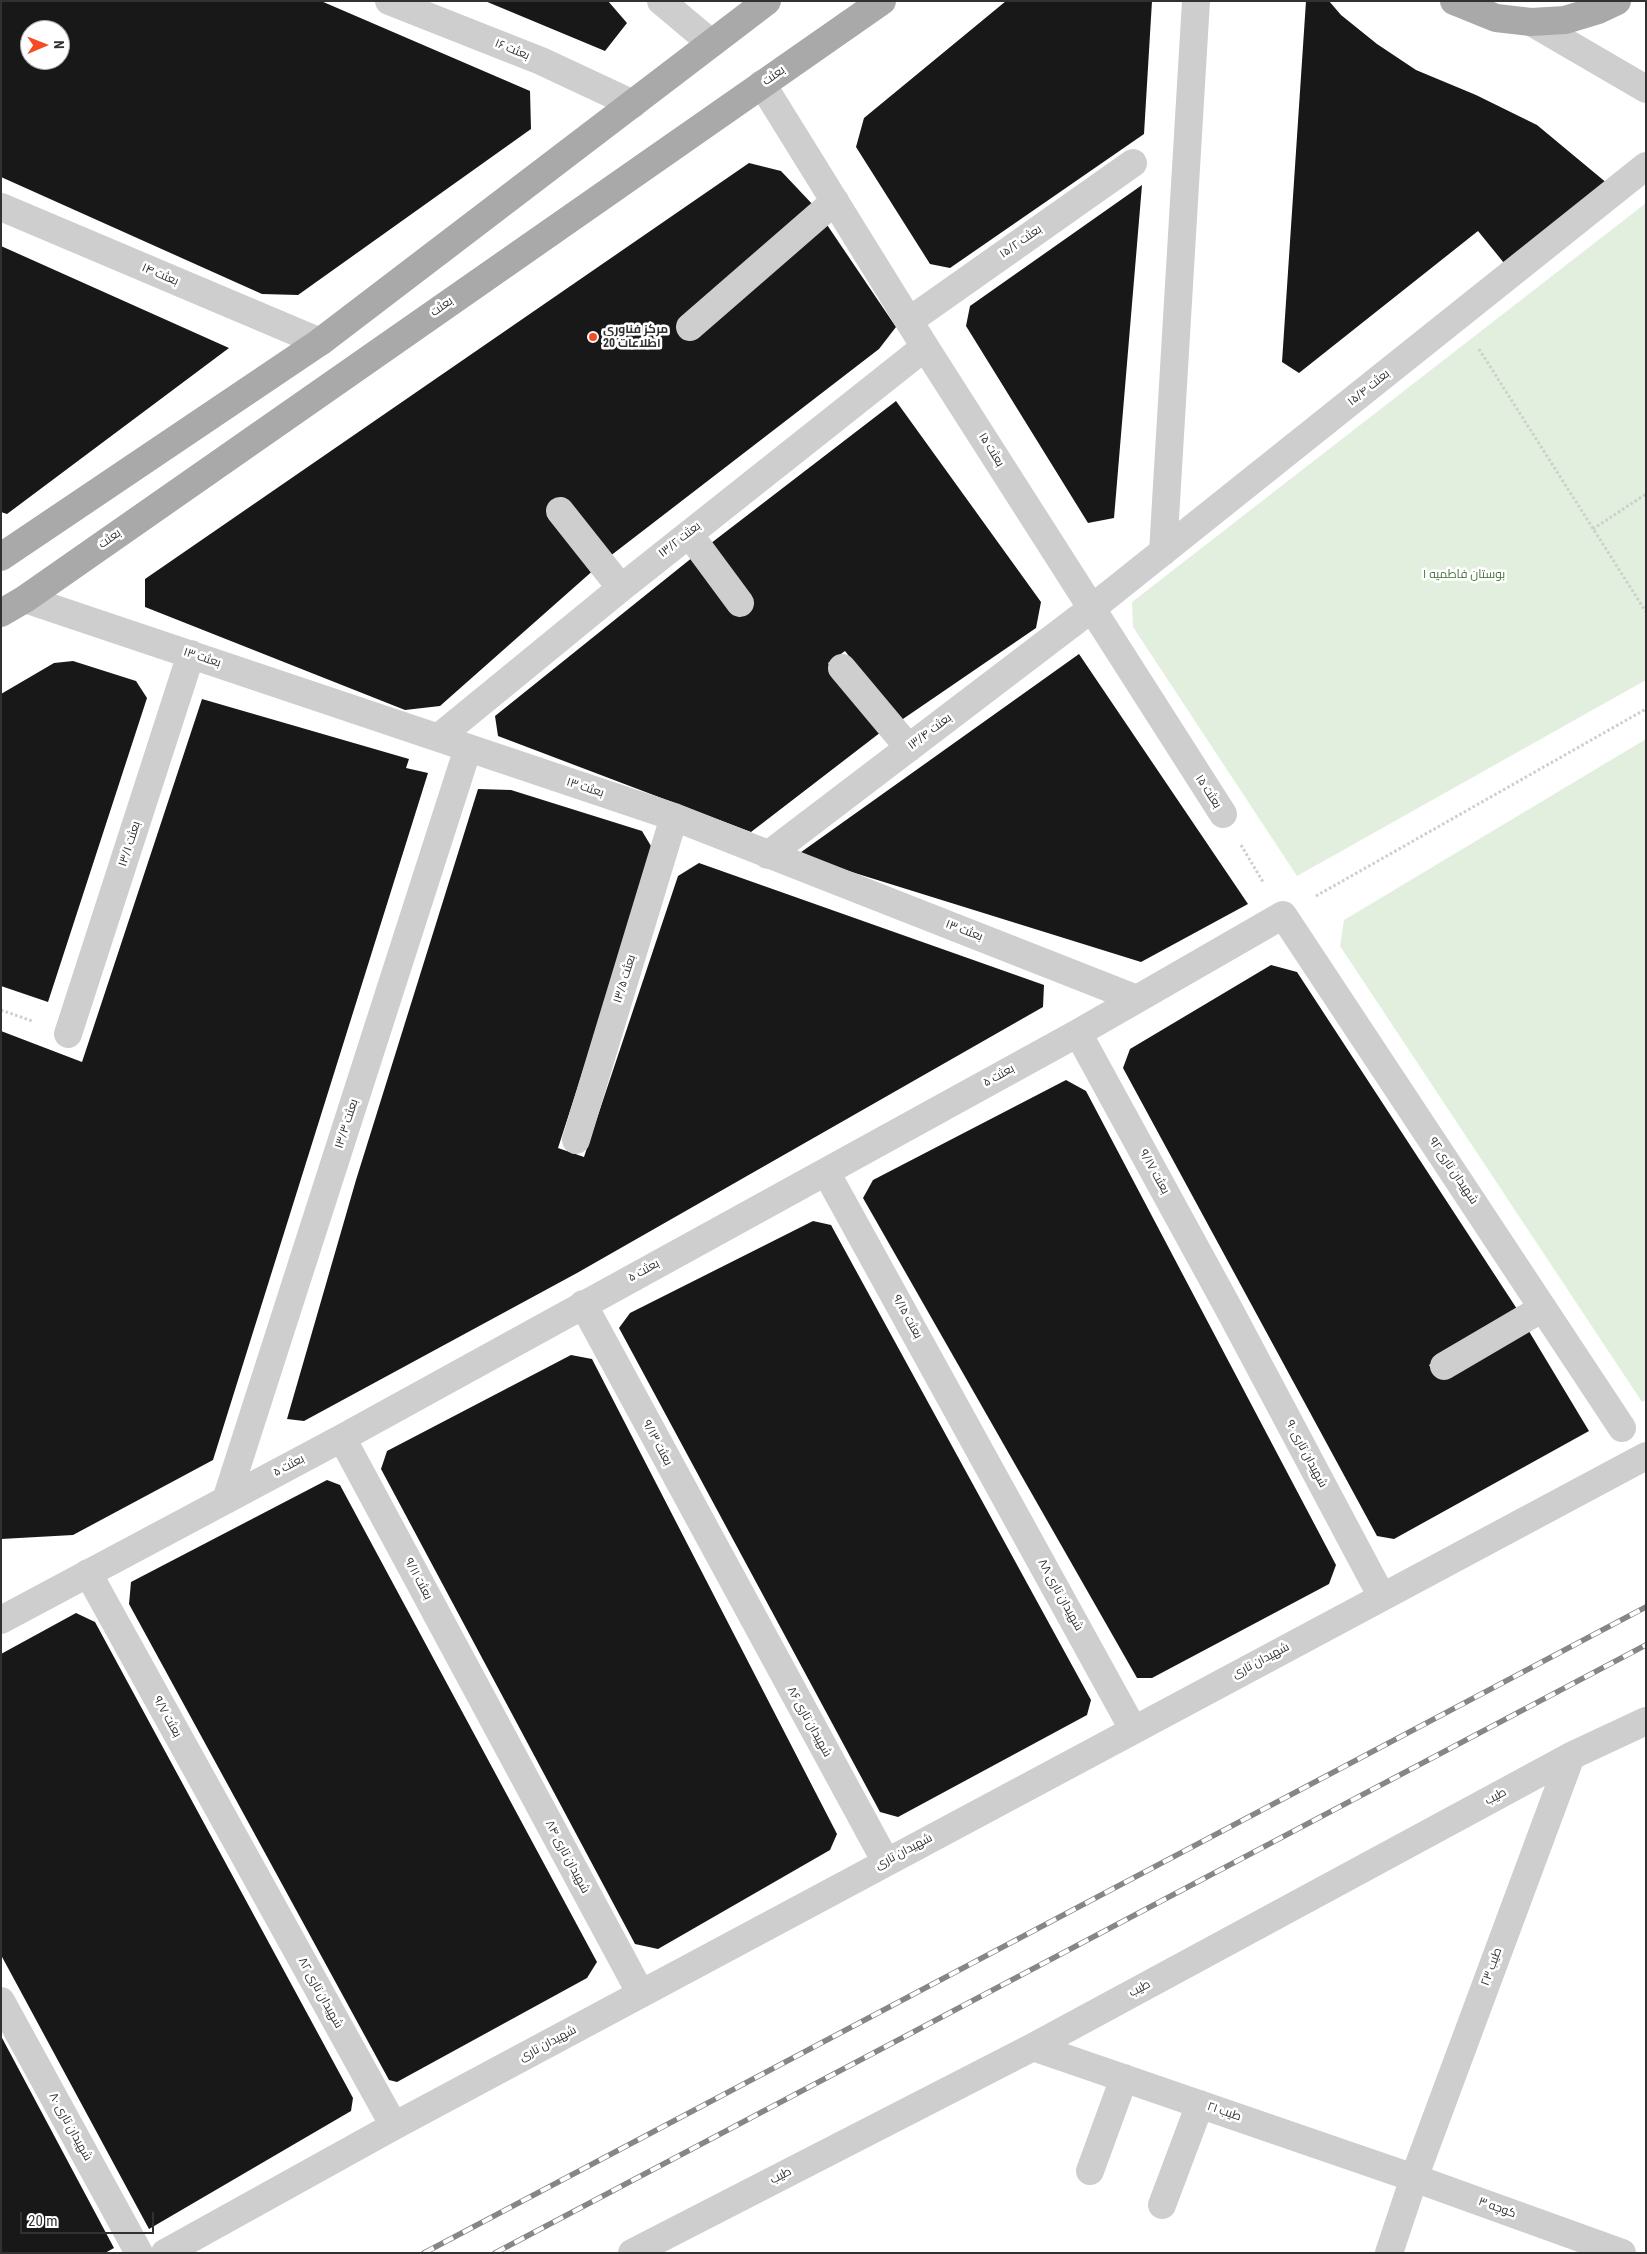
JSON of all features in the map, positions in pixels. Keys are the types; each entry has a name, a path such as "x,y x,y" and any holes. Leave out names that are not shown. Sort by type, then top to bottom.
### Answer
{"main road":[{"path":"6,549 320,342 767,1"},
{"name":"بعثت","path":"1,613 25,599 882,1"},
{"path":"1454,1 1496,18 1531,22 1565,20 1598,10 1617,1"}],"street":[{"name":"بعثت ۱۶","path":"389,1 541,61 633,104"},
{"path":"661,1 710,43"},
{"path":"1163,552 1196,1"},
{"path":"1531,22 1646,89"},
{"name":"بعثت ۱۵","path":"762,84 925,347 1222,814"},
{"name":"بعثت ۱۵/۲","path":"909,321 1132,163"},
{"name":"بعثت ۱۵/۴","path":"1091,609 1646,166"},
{"path":"690,327 835,201"},
{"name":"بعثت ۱۴","path":"1,208 320,342"},
{"name":"بعثت ۱۳/۲","path":"438,737 621,588 925,347"},
{"path":"560,512 621,588"},
{"path":"689,534 740,603"},
{"name":"بعثت ۱۳","path":"25,599 674,817 1138,999"},
{"name":"بعثت ۱۳/۴","path":"768,855 1091,609"},
{"name":"بعثت ۱۳/۱","path":"68,1034 191,654"},
{"path":"842,668 909,748"},
{"name":"بعثت ۱۳/۳","path":"226,1500 468,748"},
{"name":"بعثت ۱۳/۵","path":"576,1140 674,817"},
{"name":"بعثت ۵","path":"6,1613 88,1573 342,1438 1078,1033 1283,915"},
{"name":"شهیدان تاری ۹۲","path":"1283,915 1622,1428"},
{"name":"بعثت ۹/۱۷","path":"1078,1033 1230,1311"},
{"name":"بعثت ۹/۱۵","path":"826,1172 988,1461"},
{"name":"بعثت ۹/۱۳","path":"583,1304 732,1581"},
{"path":"1444,1366 1544,1308"},
{"name":"شهیدان تاری ۹۰","path":"1230,1311 1382,1597"},
{"name":"بعثت ۹/۱۱","path":"342,1438 494,1720"},
{"name":"شهیدان تاری","path":"165,2253 394,2126 1646,1456"},
{"name":"شهیدان تاری ۸۸","path":"988,1461 1133,1729"},
{"name":"بعثت ۹/۷","path":"88,1573 247,1860"},
{"name":"شهیدان تاری ۸۶","path":"732,1581 886,1862"},
{"name":"شهیدان تاری ۸۴","path":"494,1720 642,1994"},
{"name":"طیب","path":"632,2253 1033,2046 1571,1756 1646,1720"},
{"name":"طیب ۲۳","path":"1389,2253 1414,2178 1571,1756"},
{"name":"شهیدان تاری ۸۲","path":"247,1860 394,2126"},
{"name":"شهیدان تاری ۸۰","path":"1,2002 139,2253"},
{"name":"طیب ۲‍۱","path":"1033,2046 1414,2178"},
{"path":"1090,2171 1124,2078"},
{"path":"1162,2206 1200,2104"},
{"name":"کوچه ۳","path":"1414,2178 1622,2253"}],"path":[{"path":"1458,316 1646,612"},
{"path":"1593,529 1646,494"},
{"path":"1222,814 1283,915 1646,708"}],"green space":[{"name":"بوستان فاطمیه ۱","path":"1646,203 1646,680 1297,876 1133,627 1132,602"},
{"path":"1646,739 1646,1400 1642,1402 1340,946 1344,920"}],"building":[{"path":"1,1 321,1 530,91 531,129 298,295 262,294 1,177"},
{"path":"485,1 608,1 627,23 605,51"},
{"path":"1006,1 1152,1 1144,134 950,268 930,264 856,147 864,118"},
{"path":"1306,1 1329,1 1341,15 1377,44 1416,70 1476,95 1537,125 1608,184 1504,263 1478,231 1299,373 1282,362"},
{"path":"749,163 781,171 815,207 896,327 879,349 605,560 440,706 405,710 145,607 145,579"},
{"path":"1142,185 1114,518 1088,523 966,326 970,306"},
{"path":"1,246 229,348 7,514 1,512"},
{"path":"896,401 1041,602 1036,628 900,721 845,651 828,663 881,732 751,832 498,736 495,716 693,557"},
{"path":"1079,654 1248,904 1141,962 797,855"},
{"path":"73,661 136,681 147,698 48,1002 1,986 1,694 54,663"},
{"path":"202,699 409,759 406,768 428,773 213,1460 73,1535 1,1539 1,1031 82,1062"},
{"path":"478,789 511,790 642,831 654,851 558,1148 584,1157 678,876 699,863 1044,985 1043,1007 577,1273 304,1421 287,1419 356,1180"},
{"path":"1271,965 1297,972 1517,1309 1429,1365 1435,1376 1527,1328 1589,1431 1394,1539 1377,1536 1123,1068 1130,1049"},
{"path":"1066,1080 1086,1091 1336,1565 1329,1584 1152,1678 1137,1678 863,1198 873,1180"},
{"path":"813,1221 831,1225 1091,1700 1087,1715 898,1817 880,1812 619,1328 630,1313"},
{"path":"571,1355 592,1359 837,1834 830,1850 658,1949 635,1944 381,1469 387,1451"},
{"path":"327,1480 340,1485 597,1962 587,1978 397,2082 389,2080 129,1604 131,1582"},
{"path":"76,1613 95,1622 353,2098 351,2111 149,2229 1,1955 1,1654"},
{"path":"1,2036 114,2248 105,2253 1,2253"}],"railway":[{"path":"424,2253 1646,1607"},
{"path":"495,2253 1646,1645"}],"place":[{"name":"مرکز فناوری اطلاعات 20","path":"593,337"}]}
